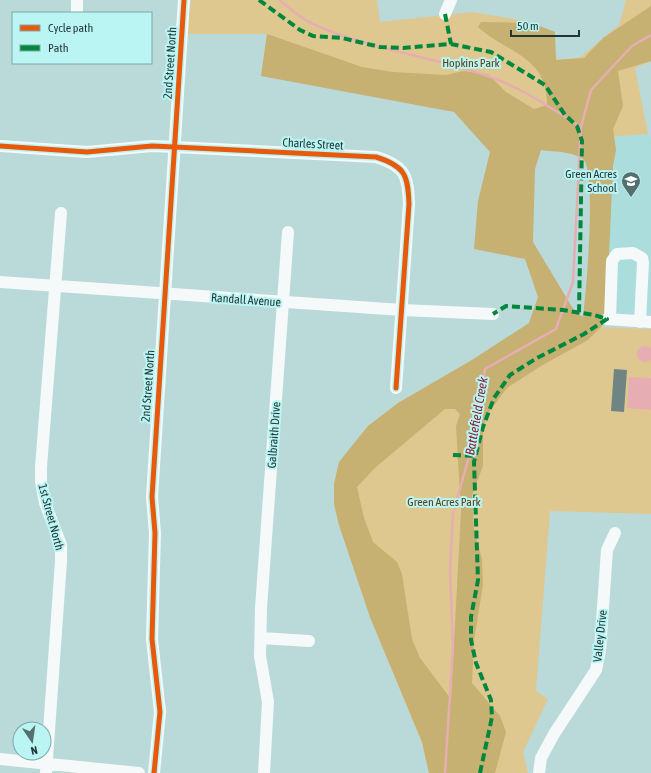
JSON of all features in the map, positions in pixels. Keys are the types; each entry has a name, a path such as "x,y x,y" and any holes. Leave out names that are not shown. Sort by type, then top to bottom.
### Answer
{"street":[{"path":"77,0 77,12"},
{"name":"2nd Street North","path":"154,773 160,712 152,639 155,533 152,497 184,0"},
{"path":"445,14 451,0"},
{"name":"Charles Street","path":"0,146 87,152 152,146 376,157 398,166 405,174 409,185 396,388"},
{"name":"1st Street North","path":"46,768 61,545 44,503 41,482 55,286 62,213"},
{"name":"Galbraith Drive","path":"264,773 268,702 260,656 262,601 288,232"},
{"path":"633,253 642,258 644,262 646,322 608,319 612,261 618,254 633,253"},
{"name":"Randall Avenue","path":"0,282 402,310 493,314"},
{"name":"Valley Drive","path":"539,773 541,758 554,734 596,670 600,650 607,550 615,533"},
{"path":"261,638 310,641"},
{"path":"0,759 46,768 139,773"}],"shaded area":[{"path":"651,6 651,61 618,71 623,106 613,129 616,150 613,166 606,322 588,340 541,366 507,388 486,416 483,432 483,466 472,495 474,530 482,559 483,585 474,640 472,683 500,716 506,732 495,773 429,773 422,742 370,617 339,525 334,504 334,484 339,462 368,426 398,403 472,360 529,323 538,297 525,259 474,249 478,201 490,152 454,112 261,76 267,34 362,67 393,72 446,75 463,71 488,74 506,92 534,109 547,105 545,89 541,76 523,57 489,36 478,27 481,22 532,23 555,32 556,60 584,58 603,38","holes":["541,150 573,154 583,159 587,168 590,208 583,317 575,312 533,242 535,169","445,409 455,409 460,414 456,426 461,511 451,699 420,658 412,639 402,574 397,562 373,542 364,518 357,487 376,467"]},
{"name":"Green Acres School","path":"648,134 651,142 651,314 606,313 613,166 616,150 614,137"},
{"path":"645,346 651,348 651,360 645,362 639,360 637,354 639,348"},
{"path":"629,377 651,378 651,410 627,408"}],"green space":[{"name":"Hopkins Park","path":"191,0 377,0 380,22 472,12 527,21 558,60 581,57 619,25 626,0 651,0 651,61 635,68 648,134 542,142 524,119 261,76 267,34 187,34"},
{"name":"Green Acres Park","path":"529,324 651,329 651,514 550,511 536,691 548,699 523,752 528,773 429,773 422,743 370,617 339,525 334,504 334,484 339,462 368,426 398,403 472,360"}],"building":[{"path":"614,369 627,370 624,412 611,411"}],"waterway":[{"path":"279,0 307,21 332,32 376,46 466,69 513,86 581,127"},
{"name":"Battlefield Creek","path":"445,773 453,646 450,572 453,513 474,439 485,369 556,329 573,282 581,127 591,90 632,46 651,35"}],"marked path":[{"path":"259,0 300,30 313,36 342,38 380,47 403,48 451,44 491,52 545,85 565,115 577,126 582,141 579,313"},
{"path":"445,14 451,44"},
{"path":"480,773 492,717 491,700 476,663 471,640 471,617 478,580 474,462 483,427 494,398 510,375 537,358 584,334 607,319 594,315 563,310 506,306 493,314"},
{"path":"453,455 476,456"}],"cycle path":[{"path":"154,773 160,712 152,639 155,533 152,497 184,0"},
{"path":"0,146 87,152 152,146 174,147 376,157 393,164 399,168 406,179 409,204 396,388"}],"place":[{"name":"Green Acres School","path":"631,198"}]}
